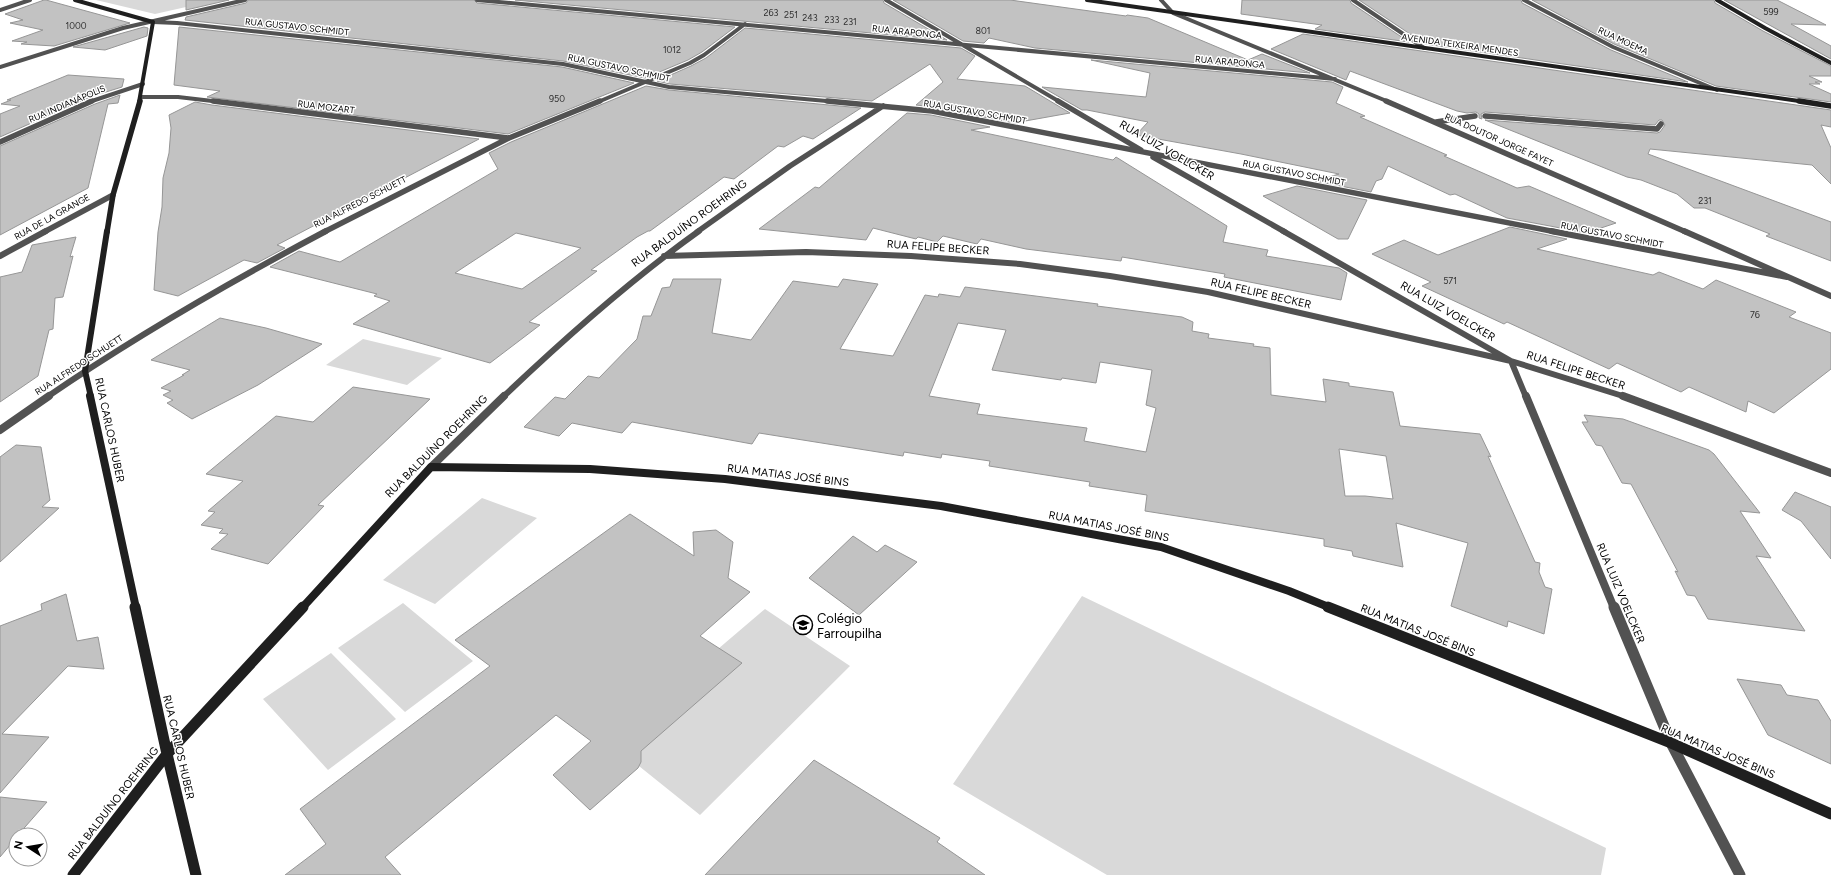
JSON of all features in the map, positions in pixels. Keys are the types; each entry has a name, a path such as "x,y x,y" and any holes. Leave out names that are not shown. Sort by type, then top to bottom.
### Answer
{"main road":[{"path":"75,0 153,22"},
{"name":"AVENIDA TEIXEIRA MENDES","path":"1086,0 1831,106"},
{"path":"1717,0 1771,32 1831,64"},
{"name":"RUA CARLOS HUBER","path":"153,22 141,97 113,195 84,371 166,754 196,875"},
{"name":"RUA MATIAS JOSÉ BINS","path":"431,467 590,469 725,479 941,506 1161,547 1289,591 1671,743 1831,814"},
{"name":"RUA BALDUÍNO ROEHRING","path":"73,875 166,754 431,467"}],"street":[{"path":"0,10 30,0"},
{"path":"0,67 123,28 245,0"},
{"name":"RUA ARAPONGA","path":"478,0 1335,80"},
{"name":"RUA LUIZ VOELCKER","path":"886,0 1147,153 1511,361 1671,743 1740,875"},
{"name":"RUA DOUTOR JORGE FAYET","path":"1161,0 1173,13 1436,122 1831,296"},
{"path":"1353,0 1424,48"},
{"name":"RUA MOEMA","path":"1524,0 1613,47 1717,90"},
{"name":"RUA GUSTAVO SCHMIDT","path":"153,22 185,24 564,64 646,83 677,88 932,111 1787,277"},
{"name":"RUA ALFREDO SCHUETT","path":"0,430 84,371 232,281 375,205 509,138 646,83 704,55 744,24"},
{"name":"RUA INDIANÁPOLIS","path":"0,142 114,92 143,84"},
{"name":"RUA MOZART","path":"141,97 178,97 509,138"},
{"name":"RUA BALDUÍNO ROEHRING","path":"431,467 562,341 664,256 790,166 883,106"},
{"path":"1436,122 1475,116"},
{"path":"1485,116 1657,129 1661,124"},
{"name":"RUA DE LA GRANGE","path":"0,256 113,195"},
{"name":"RUA FELIPE BECKER","path":"664,256 806,252 911,256 1020,264 1110,276 1208,292 1511,361 1642,402 1831,473"}],"shaded area":[{"path":"96,0 217,0 155,14"},
{"path":"363,339 442,358 407,385 326,365"},
{"path":"482,498 537,518 435,604 383,580"},
{"path":"1082,596 1606,848 1601,875 1107,875 953,784"},
{"path":"403,603 473,661 405,712 338,648"},
{"path":"765,609 850,666 700,815 609,742"},
{"path":"331,653 396,719 328,770 263,699"}],"building":[{"path":"44,0 130,23 54,46 21,44 27,42 12,41 43,30 10,23 23,20 5,14"},
{"path":"186,0 229,0 186,10"},
{"path":"248,0 474,0 477,3 735,27 702,52 688,60 645,78 563,61 185,20 186,17 246,3"},
{"path":"515,0 883,0 884,3 947,40"},
{"path":"893,0 1010,0 1148,18 1248,60 1262,54 1310,73 1035,48 989,38 984,43 963,41"},
{"path":"1242,0 1350,0 1351,3 1409,42 1315,29 1322,25 1241,14"},
{"path":"1359,0 1521,0 1522,3 1611,50 1688,82 1425,44"},
{"path":"1532,0 1714,0 1715,3 1763,31 1831,66 1831,76 1809,76 1822,82 1815,82 1820,84 1809,84 1831,94 1831,102 1716,86 1614,44"},
{"path":"1724,0 1777,0 1826,25 1791,24 1831,46 1831,59"},
{"path":"144,27 148,28 147,36 105,50 73,47"},
{"path":"179,27 562,67 634,83 508,134 207,97 220,91 174,85"},
{"path":"745,28 961,48 975,56 957,79 1025,86 1070,113 1014,123 916,105 943,82 930,64 872,101 670,84 657,81 706,58"},
{"path":"1303,34 1831,110 1831,127 1821,125 1831,148 1831,184 1812,165 1650,149 1648,154 1831,222 1831,261 1766,236 1770,234 1705,208 1694,208 1677,194 1641,180 1627,177 1485,120 1657,133 1660,132 1665,125 1662,120 1659,120 1655,125 1485,112 1481,114 1482,119 1479,118 1479,114 1476,112 1467,113 1457,111 1350,71 1346,80 1271,49"},
{"path":"1091,60 1332,82 1343,87 1336,103 1365,116 1360,117 1447,155 1444,156 1517,188 1529,186 1616,223 1586,233 1507,218 1455,194 1450,195 1388,166 1382,179 1376,181 1371,192 1315,181 1339,174 1136,135 1148,122 1082,110 1042,87 1146,97 1150,73"},
{"path":"68,75 124,79 122,87 90,97 0,137 0,114 20,106 1,104 11,100 7,100"},
{"path":"646,86 669,90 861,108 813,139 803,136 784,147 778,146 734,179 724,177 650,231 637,237 591,270 597,271 529,322 540,325 490,363 353,324 390,301 374,296 377,294 270,267 299,251 340,262 498,169 489,153 511,142","holes":["516,233 581,248 522,289 455,273"]},
{"path":"120,95 118,103 108,104 88,188 0,235 0,146 95,104"},
{"path":"195,102 479,139 277,245 285,248 257,263 244,260 178,296 154,290 158,232 162,207 163,178 169,153 171,128 169,115"},
{"path":"907,113 931,115 990,127 971,130 1113,160 1116,157 1227,226 1223,242 1268,250 1266,256 1339,268 1347,273 1341,300 1224,277 1225,274 1122,257 1121,261 1026,249 981,239 977,244 943,236 937,242 918,237 916,239 873,228 866,240 759,229 815,187 819,188"},
{"path":"1297,186 1367,200 1348,239 1338,239 1263,196"},
{"path":"1510,227 1567,239 1537,249 1653,275 1659,272 1703,289 1716,280 1796,312 1789,317 1831,333 1831,369 1774,413 1748,401 1746,412 1689,387 1681,392 1617,363 1609,369 1507,322 1504,324 1422,286 1431,282 1372,254 1404,240 1438,255"},
{"path":"76,237 70,257 73,256 63,297 55,298 53,329 49,330 38,376 0,402 0,277 22,272 32,245"},
{"path":"673,279 721,279 712,333 751,340 793,281 838,287 843,279 878,284 840,349 893,356 925,295 938,297 939,294 960,297 965,287 1098,304 1097,306 1182,317 1193,322 1192,331 1209,334 1208,338 1254,344 1253,346 1270,348 1271,395 1326,402 1323,379 1349,383 1349,386 1393,392 1400,426 1480,434 1491,457 1488,456 1535,562 1540,563 1539,572 1545,587 1552,589 1544,634 1508,621 1507,627 1451,606 1468,543 1396,523 1403,567 1353,556 1352,551 1324,546 1324,539 1145,511 1147,495 1089,486 1090,482 989,466 990,461 942,454 941,458 904,452 903,456 759,433 752,444 632,422 622,433 572,423 559,436 524,427 555,397 565,399 588,376 599,378 637,339 643,316 651,316 662,288 670,287","holes":["958,323 1006,330 992,370 1061,380 1062,378 1096,383 1100,362 1152,370 1146,405 1156,408 1146,452 1084,441 1087,428 977,414 980,404 929,396","1339,449 1386,456 1393,499 1365,496 1345,496"]},
{"path":"220,318 266,328 322,344 258,385 192,419 167,403 173,400 163,395 171,391 161,388 190,370 151,360"},
{"path":"353,387 430,399 318,505 324,506 268,564 211,549 228,534 219,533 223,529 201,525 215,512 208,511 243,481 206,474 276,416 313,422"},
{"path":"1584,415 1623,419 1709,450 1714,454 1760,513 1740,511 1771,558 1756,556 1805,631 1708,619 1695,596 1687,595 1675,571 1678,572 1631,484 1622,483 1602,446 1596,445 1582,422 1588,422"},
{"path":"16,445 41,447 50,500 42,507 59,508 0,562 0,457"},
{"path":"1795,492 1831,507 1831,559 1801,521 1782,510"},
{"path":"630,514 694,556 693,532 716,530 733,542 728,578 750,592 700,636 742,663 641,751 641,762 638,768 590,810 553,775 591,741 556,715 385,857 401,875 285,875 326,844 300,809 490,666 455,640"},
{"path":"853,536 877,552 885,545 917,562 859,615 809,578"},
{"path":"66,594 77,641 98,637 104,669 68,666 2,734 49,737 0,793 0,626 42,610 41,604"},
{"path":"1737,679 1781,685 1787,695 1818,700 1831,721 1831,764 1768,735"},
{"path":"814,760 940,838 937,842 985,875 705,875"},
{"path":"0,797 47,802 25,827 8,827 8,848 0,857"}],"place":[{"name":"Colégio Farroupilha","path":"803,625"}]}
